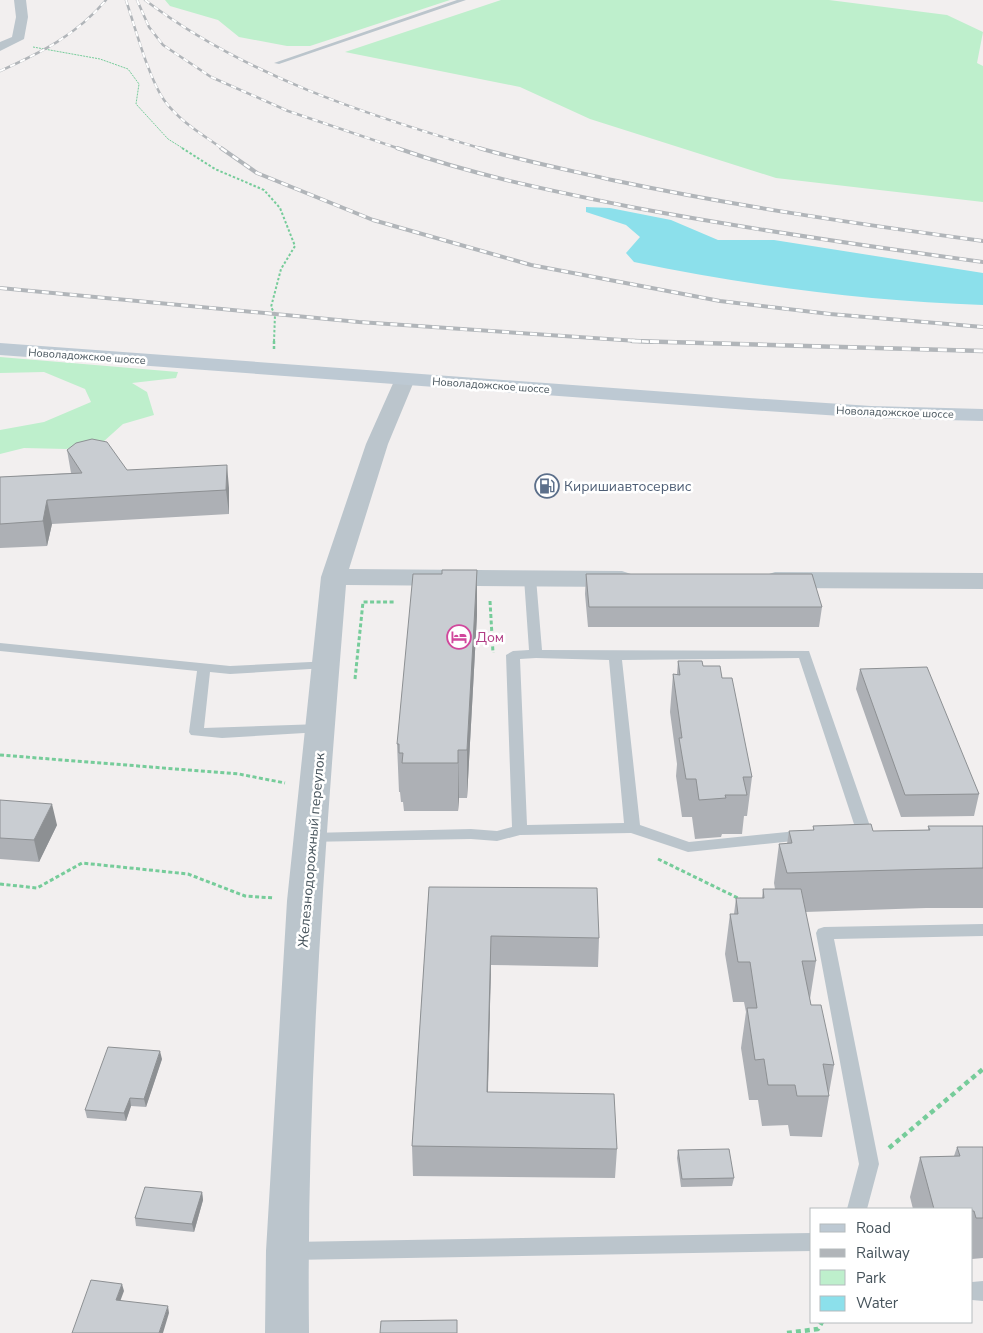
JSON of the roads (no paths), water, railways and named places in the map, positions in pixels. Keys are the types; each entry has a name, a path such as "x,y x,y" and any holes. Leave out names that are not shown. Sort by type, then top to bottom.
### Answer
{"main road":[{"name":"Новоладожское шоссе","path":"0,349 871,412 983,415"}],"street":[{"path":"1,46 18,39 22,17 20,0"},
{"path":"7,18 22,17"},
{"name":"Железнодорожный переулок","path":"287,1333 287,1251 304,901 316,788 334,577 377,444 405,379"},
{"path":"334,577 648,579"},
{"path":"756,579 983,581"}],"lane":[{"path":"277,63 463,0"},
{"path":"530,578 536,654"},
{"path":"0,647 230,670 326,664"},
{"path":"311,838 377,835 497,836 520,830 632,828 688,847 863,829 804,654 615,656 536,654 513,655 520,830"},
{"path":"615,656 632,828"},
{"path":"204,667 196,732 222,733 321,728"},
{"path":"857,1208 869,1164 824,933 983,930"},
{"path":"287,1251 810,1242"}],"water":[{"path":"586,207 610,208 671,220 718,240 774,240 983,273 983,305 895,300 807,291 677,271 634,262 626,253 640,237 626,225 586,212"}],"railway":[{"path":"0,71 57,42 83,23 106,0"},
{"path":"126,0 158,91 170,108 184,121 223,149"},
{"path":"137,0 149,27 163,45 211,77 288,111 400,149"},
{"path":"145,0 183,27 223,50 307,90 395,122 483,149"},
{"path":"221,148 257,173 373,220 531,265 720,301 830,314 983,327"},
{"path":"397,148 484,174 631,207 807,237 983,262"},
{"path":"479,148 612,180 704,198 843,221 983,241"},
{"path":"0,288 359,322 641,341"},
{"path":"632,341 641,341"},
{"path":"641,341 983,351"},
{"path":"641,341 652,342"}],"place":[{"name":"Киришиавтосервис","path":"547,486"},
{"name":"Дом","path":"459,637"}]}
